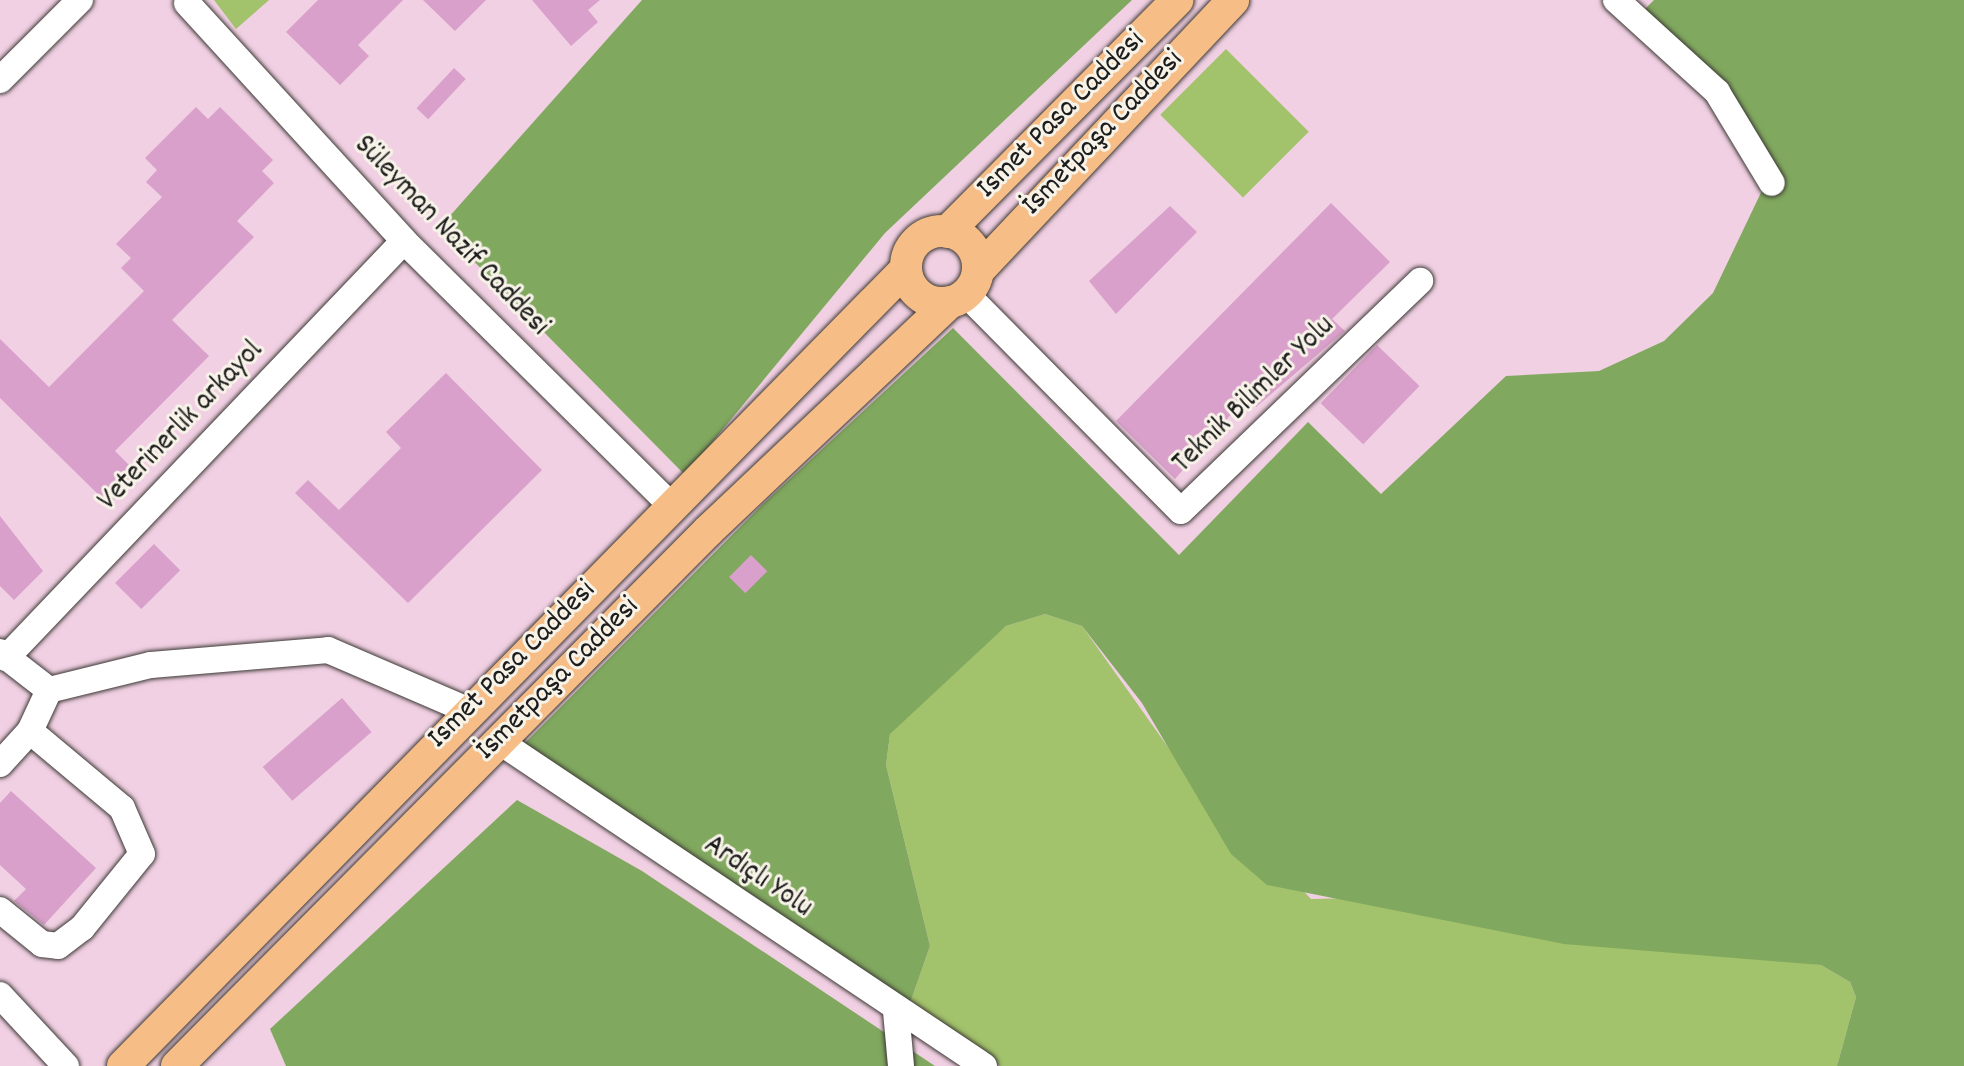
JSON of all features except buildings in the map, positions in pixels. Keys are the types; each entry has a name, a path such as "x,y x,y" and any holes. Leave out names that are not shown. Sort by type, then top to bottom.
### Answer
{"main road":[{"name":"Ismet Pasa Caddesi","path":"947,232 1177,0"},
{"name":"İsmetpaşa Caddesi","path":"177,1066 497,740 965,289 1233,0"},
{"path":"947,232 973,249 965,289 925,299 906,269 913,246 947,232"},
{"name":"Ismet Pasa Caddesi","path":"123,1066 467,710 674,508 906,269"}],"street":[{"path":"1,77 80,0"},
{"path":"1616,0 1717,92 1772,183"},
{"name":"Süleyman Nazif Caddesi","path":"184,1 404,241 674,508"},
{"name":"Veterinerlik arkayol","path":"3,655 404,241"},
{"name":"Teknik Bilimler Yolu","path":"965,289 1181,511 1420,281"},
{"path":"49,690 151,665 328,650 467,710"},
{"path":"3,655 49,690"},
{"path":"0,764 30,731 49,690"},
{"path":"0,910 42,944 58,946 82,928 142,854 122,808 30,731"},
{"name":"Ardıçlı Yolu","path":"497,740 973,1064"},
{"path":"0,995 66,1066"},
{"path":"896,1011 901,1066"}],"shaded area":[{"path":"0,0 1964,0 1964,1066 0,1066"}],"green space":[{"path":"214,0 269,0 236,29"},
{"path":"642,0 1132,0 885,233 685,475 440,227"},
{"path":"1654,0 1964,0 1964,1066 1837,1066 1856,997 1850,982 1821,965 1564,944 1267,885 1231,854 1142,703 1082,626 1045,614 1006,626 890,734 886,765 930,946 908,1009 524,744 764,503 953,328 1179,555 1308,422 1381,494 1506,376 1599,371 1664,341 1713,293 1768,178 1641,13"},
{"path":"1226,49 1309,132 1243,197 1160,115"},
{"path":"1045,614 1082,626 1175,757 1311,899 1354,898 1423,914 1821,965 1850,982 1856,997 1837,1066 1000,1066 908,1009 930,946 886,765 890,734 910,709 1006,626"},
{"path":"517,800 642,871 935,1066 286,1066 270,1029"}]}
